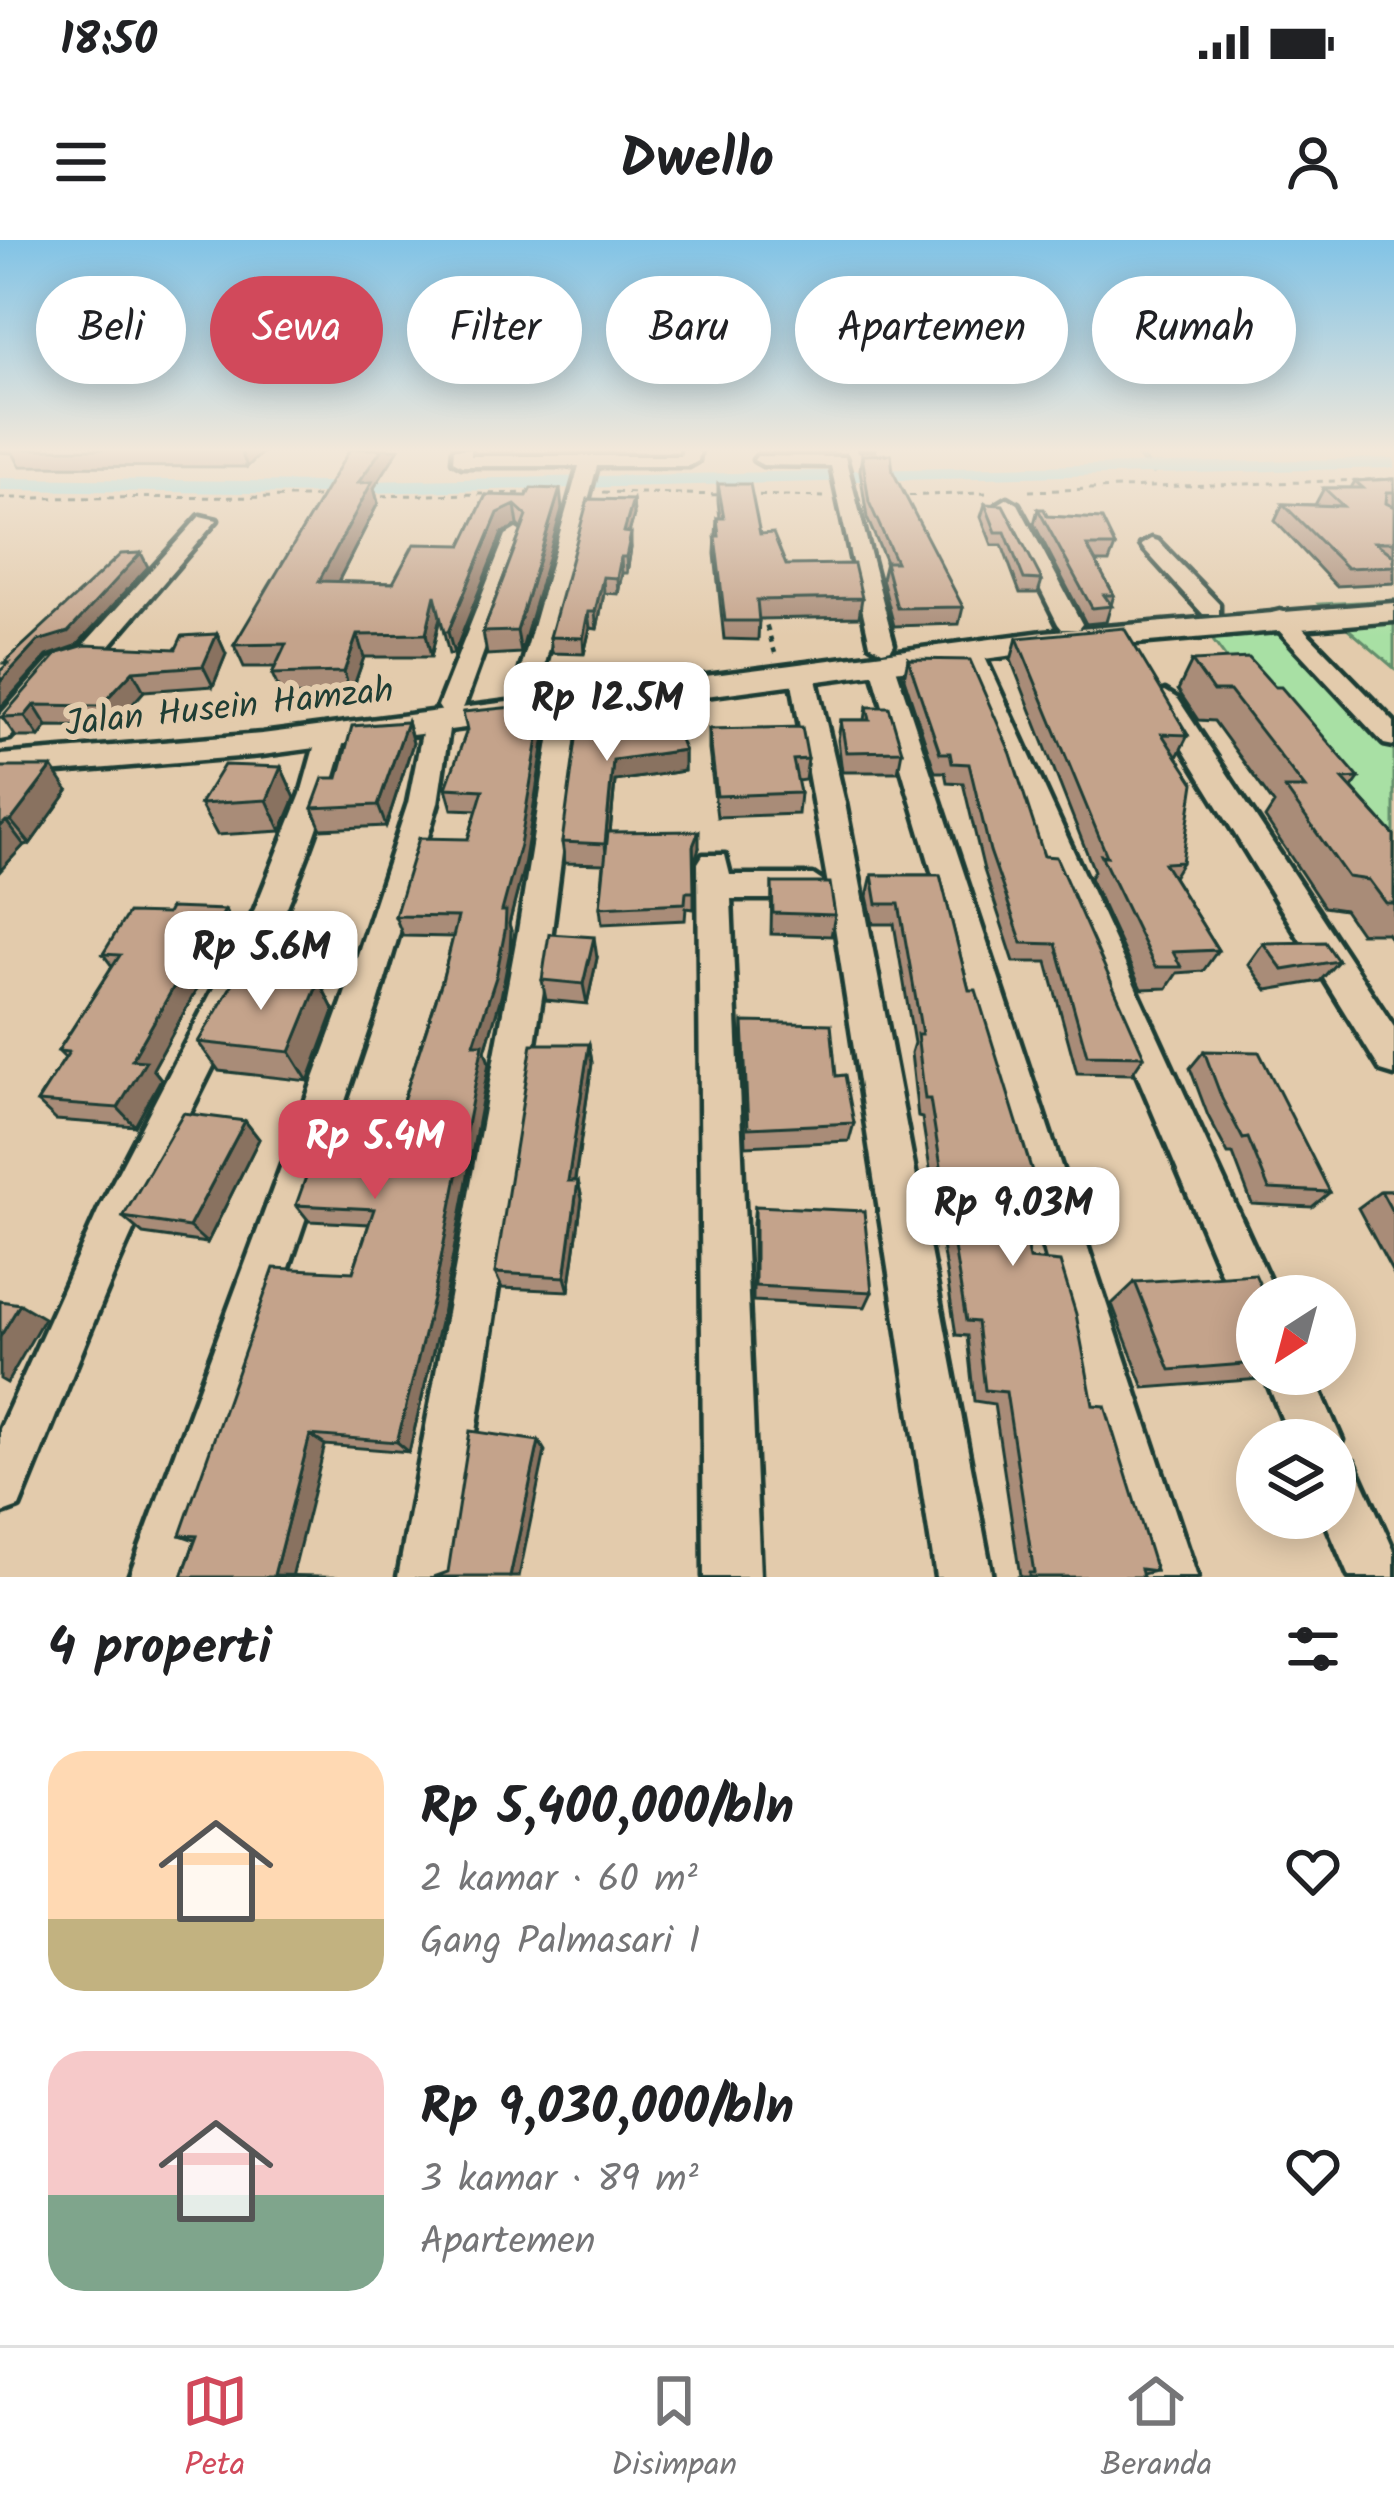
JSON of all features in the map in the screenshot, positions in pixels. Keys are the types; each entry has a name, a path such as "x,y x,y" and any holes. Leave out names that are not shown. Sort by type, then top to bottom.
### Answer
{"street":[{"path":"526,697 573,511"},
{"path":"853,511 882,653 1169,1577"},
{"path":"1012,511 1070,624"},
{"path":"1,756 59,664 88,656 207,520"},
{"path":"157,1577 360,1003 423,802 444,715 516,535"},
{"path":"1151,545 1211,609"},
{"name":"Jalan Husein Hamzah","path":"1,756 205,752 331,737 526,697 882,653 1070,624 1211,609 1394,598"},
{"name":"Jalan Husein Hamzah","path":"882,653 970,651 1122,632 1394,612"},
{"path":"1280,618 1394,738"},
{"path":"1122,632 1394,1059"},
{"path":"970,651 1244,1275"},
{"path":"778,665 845,887 964,1577"},
{"name":"Jalan Husein Hamzah","path":"1,756 346,719 568,704 778,665"},
{"path":"425,1577 546,865 568,704"},
{"path":"0,1488 129,1193 235,984 290,861 319,792 331,737"},
{"path":"732,1577 714,875 845,887"},
{"path":"1356,1529 1377,1577"}],"path":[{"path":"762,609 778,665"}],"green space":[{"path":"1394,600 1394,668 1319,604"},
{"path":"1285,619 1394,747 1394,885 1203,627"}],"building":[{"path":"313,511 356,511 319,581 393,583 414,544 462,545 478,511 501,511 448,632 444,632 435,595 426,634 357,635 344,672 272,674 286,644 234,645"},
{"path":"522,511 553,511 517,631 483,632 527,516"},
{"path":"585,511 630,511 624,532 631,533 626,557 621,557 617,578 603,577 583,638 550,637"},
{"path":"723,511 755,511 760,534 773,533 786,565 854,564 862,598 757,600 759,621 725,621 715,536 719,536 717,518 724,518"},
{"path":"873,511 913,511 963,607 897,608 885,562 896,562"},
{"path":"988,511 1006,511 1042,580 1024,579 1005,532 996,532"},
{"path":"1039,511 1047,516 1102,519 1115,546 1087,546 1114,595 1104,595 1112,606 1092,608"},
{"path":"1290,511 1394,511 1394,542 1375,542 1394,556 1394,566 1347,568"},
{"path":"141,553 68,632 38,641 0,682 0,671 9,663 4,663 121,554"},
{"path":"1124,628 1188,735 1162,734 1194,783 1182,862 1164,863 1218,950 1173,952 1181,967 1155,967 1101,855 1107,856 1017,638"},
{"path":"217,634 203,666 133,671 100,706 34,705 25,716 2,717 58,653 85,645 176,649 182,636"},
{"path":"1249,658 1275,687 1281,687 1359,778 1343,779 1394,835 1394,903 1386,903 1369,880 1348,877 1285,788 1305,788 1230,691 1213,691 1192,661"},
{"path":"908,659 970,660 1011,754 1044,856 1056,857 1144,1056 1087,1055 1056,944 1022,943 990,851 969,764 952,763 950,753 940,753"},
{"path":"581,703 619,703 617,724 672,717 684,750 613,760 605,844 562,842"},
{"path":"544,704 520,845 502,911 506,911 505,931 496,977 474,1044 483,1044 433,1299 397,1442 310,1435 274,1575 362,1577 182,1577 197,1536 180,1535 274,1268 353,1272 374,1209 296,1205 317,1146 387,1150 458,917 395,916 419,838 468,839 483,790 446,788 467,730 463,712"},
{"path":"867,707 889,707 902,751 846,752 841,720 870,720"},
{"path":"407,722 378,805 312,808 323,778 338,778 352,726"},
{"path":"802,727 808,759 793,760 800,793 717,796 709,729"},
{"path":"224,765 281,767 267,800 200,804"},
{"path":"0,767 52,767 11,821 0,827"},
{"path":"699,831 693,846 694,892 686,892 685,903 600,907 608,832"},
{"path":"872,875 940,875 969,990 976,990 1043,1207 1019,1206 1029,1259 1060,1262 1076,1314 1093,1405 1105,1406 1156,1571 1141,1569 1143,1577 1029,1577 1034,1573 1006,1392 985,1390 977,1322 966,1321 930,1099 925,1099 917,1034 922,1034 899,904 877,904"},
{"path":"772,883 830,883 835,915 773,913"},
{"path":"170,908 225,910 206,946 197,946 132,1060 146,1061 118,1108 37,1102 69,1052 58,1051 120,955 103,954 128,913 167,914"},
{"path":"549,934 594,937 583,984 542,980"},
{"path":"1325,942 1338,961 1283,970 1263,943"},
{"path":"239,973 319,981 290,1052 198,1042"},
{"path":"743,1022 831,1024 836,1076 845,1075 854,1123 748,1128"},
{"path":"532,1044 589,1044 568,1181 578,1181 565,1277 495,1273"},
{"path":"1204,1051 1259,1052 1330,1192 1269,1189 1248,1138 1243,1139 1222,1099"},
{"path":"183,1113 245,1121 189,1227 123,1217"},
{"path":"1381,1191 1394,1191 1394,1215"},
{"path":"755,1206 864,1211 872,1292 755,1286"},
{"path":"1236,1275 1236,1365 1170,1370 1135,1282"},
{"path":"0,1301 20,1304 0,1337"},
{"path":"470,1431 539,1441 510,1577 434,1577 448,1572"}]}
